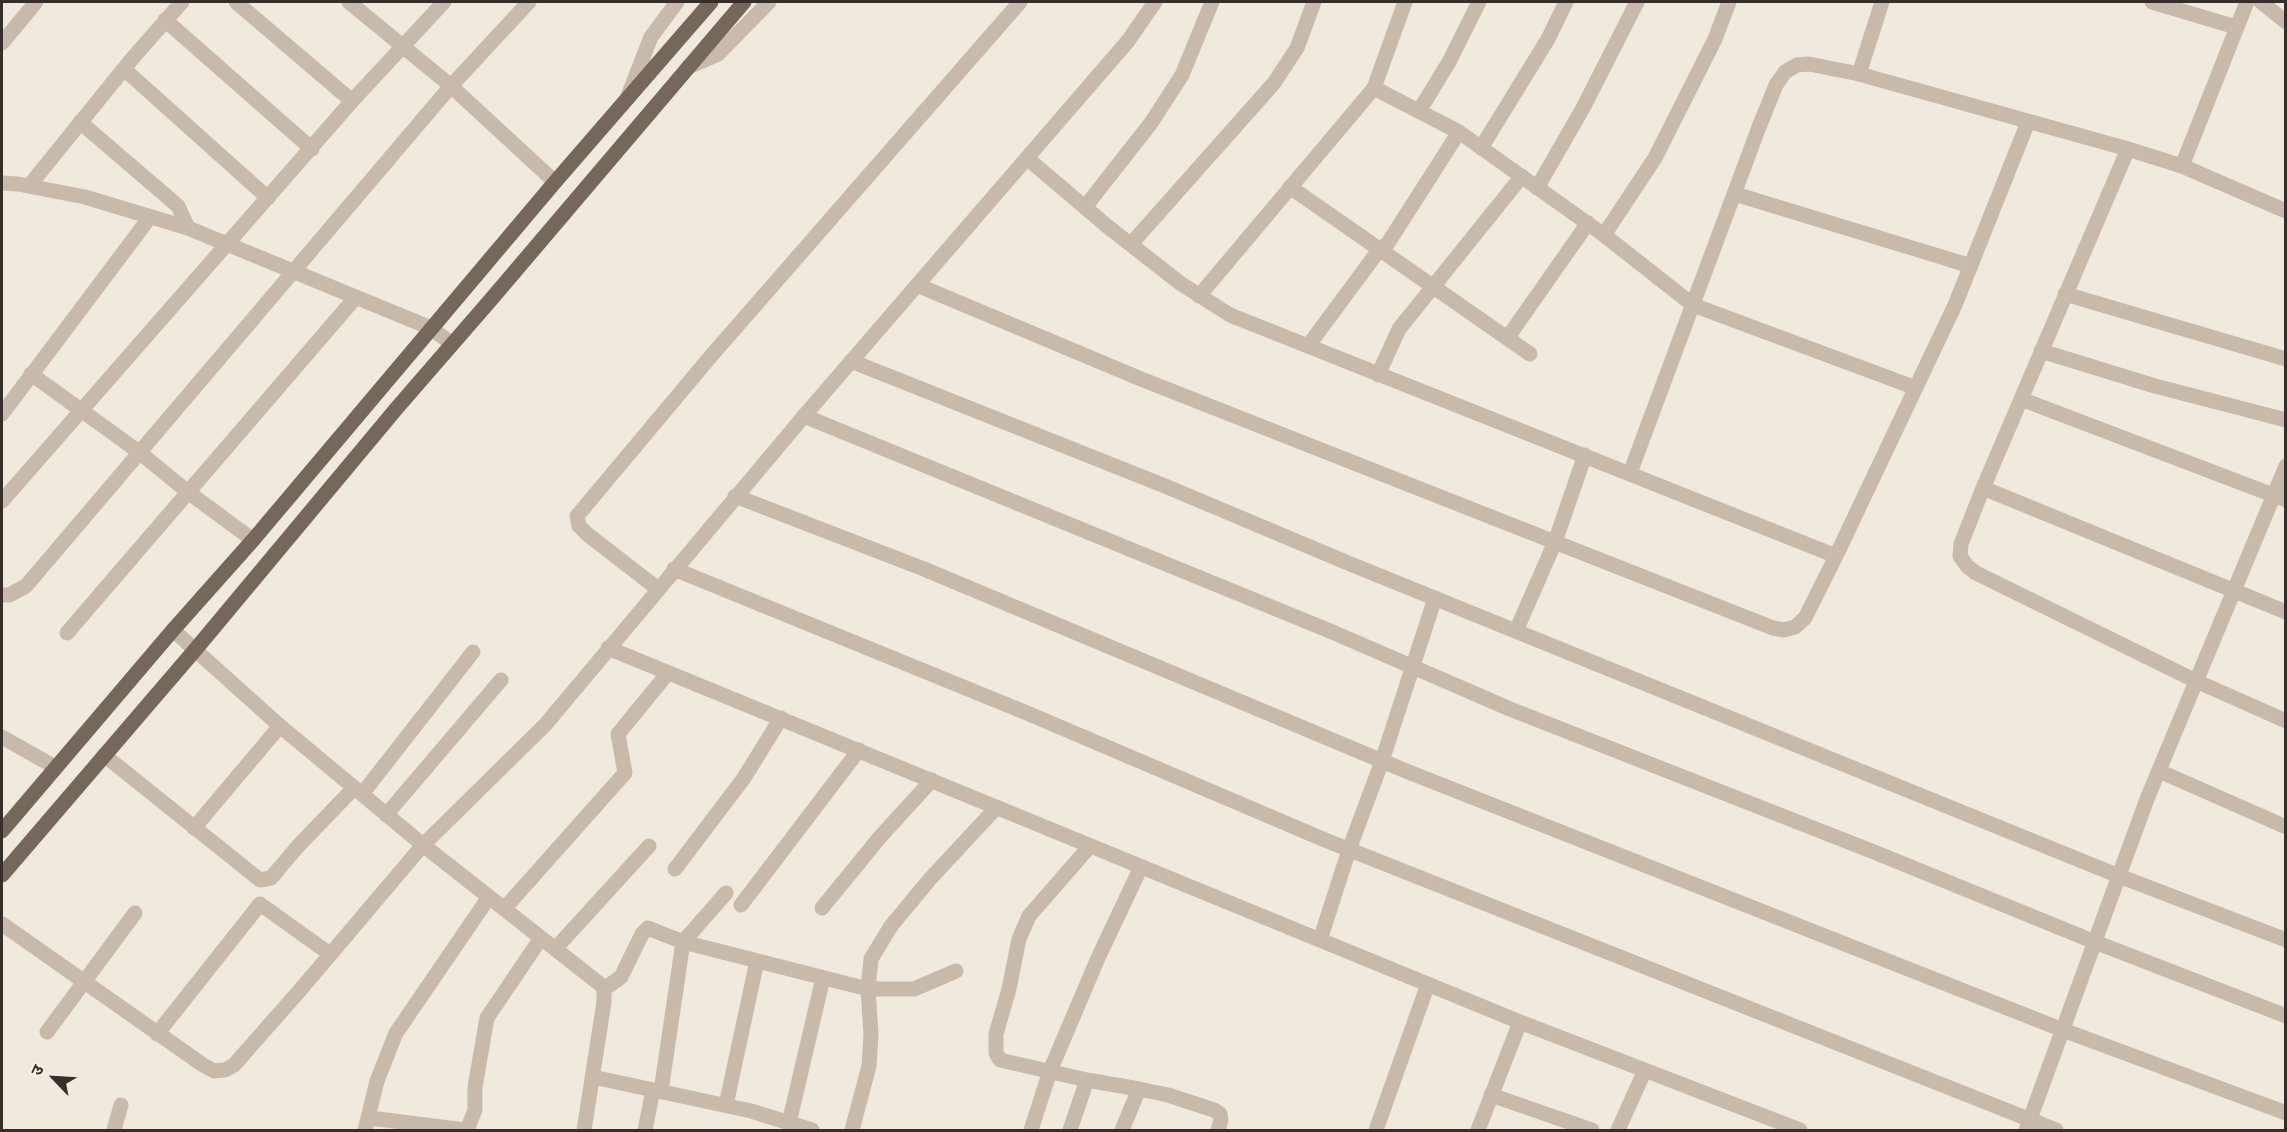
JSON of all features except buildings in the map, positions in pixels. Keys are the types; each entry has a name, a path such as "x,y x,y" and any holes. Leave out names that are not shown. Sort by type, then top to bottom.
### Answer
{"main road":[{"path":"2,831 253,540 628,96 711,2"},
{"path":"2,874 195,650 744,2"}],"street":[{"path":"2,43 36,2"},
{"path":"29,186 182,2"},
{"path":"236,2 352,101"},
{"path":"349,2 451,86 555,182"},
{"path":"2,501 352,101 444,2"},
{"path":"2,595 9,595 26,586 451,86 529,2"},
{"path":"628,96 651,37 677,2"},
{"path":"692,63 718,54 769,2"},
{"path":"658,588 587,534 579,526 577,516 711,356 1020,2"},
{"path":"2,924 84,984 203,1065 214,1071 225,1070 234,1065 423,845 545,725 735,496 1128,41 1155,2"},
{"path":"1085,207 1151,123 1182,75 1212,2"},
{"path":"1131,244 1274,83 1297,48 1314,2"},
{"path":"1198,296 1374,88 1405,2"},
{"path":"1419,111 1449,62 1479,2"},
{"path":"1481,148 1548,39 1566,2"},
{"path":"1538,188 1583,108 1637,2"},
{"path":"1605,235 1656,158 1715,39 1729,2"},
{"path":"1859,74 1882,2"},
{"path":"2152,2 2236,27"},
{"path":"2182,166 2247,2"},
{"path":"2261,2 2286,22"},
{"path":"165,20 312,149"},
{"path":"1630,473 1776,85 1785,72 1797,65 1809,63 1859,74 2128,148 2182,166 2286,211"},
{"path":"124,69 268,198"},
{"path":"1374,88 1459,132 1605,235 1693,305 1916,388"},
{"path":"80,122 178,206 188,228"},
{"path":"917,285 1141,379 1773,628 1784,630 1795,627 1805,618 1836,556 1955,305 2028,122"},
{"path":"1308,346 1379,250 1388,243 1459,132"},
{"path":"2128,148 1983,488 1960,544 1960,556 1967,566 2196,681 2286,721"},
{"path":"1028,159 1198,296 1230,315 1836,556"},
{"path":"1378,375 1399,329 1522,176"},
{"path":"2,183 29,186 85,198 188,228 432,328 453,344"},
{"path":"1290,187 1530,354"},
{"path":"1735,194 1971,266"},
{"path":"2,414 150,217"},
{"path":"1508,337 1588,224"},
{"path":"2065,294 2286,359"},
{"path":"67,633 356,297"},
{"path":"2042,351 2155,386 2286,420"},
{"path":"851,361 1154,482 2119,876 2286,940"},
{"path":"31,374 139,452 253,540"},
{"path":"2021,399 2280,497"},
{"path":"804,416 1412,666 1510,709 2286,1016"},
{"path":"1516,631 1555,542 1586,455"},
{"path":"2028,1125 2159,771 2233,591 2280,497 2286,466"},
{"path":"1983,488 2286,612"},
{"path":"735,496 935,573 1382,761 2063,1030 2286,1113"},
{"path":"674,569 1006,704 1349,850 2028,1125 2056,1131"},
{"path":"1320,940 1435,598"},
{"path":"173,630 280,726 423,845 601,985 604,989 584,1131"},
{"path":"608,648 1521,1022 1800,1131"},
{"path":"104,755 254,877 266,880 272,878 299,845 358,791 473,652"},
{"path":"504,909 625,773 618,734 668,673"},
{"path":"386,814 501,680"},
{"path":"675,869 744,778 781,718"},
{"path":"194,828 280,726"},
{"path":"2,737 55,767"},
{"path":"741,905 860,750"},
{"path":"2159,771 2286,827"},
{"path":"822,908 880,837 932,780"},
{"path":"852,1131 869,1066 871,1034 868,989 871,959 891,926 930,879 997,807"},
{"path":"555,949 649,846"},
{"path":"1090,846 1029,916 1019,939 1009,989 996,1034 996,1053 1000,1060 1087,1080 1168,1095 1214,1110 1220,1114 1218,1131"},
{"path":"1031,1131 1050,1071 1098,958 1141,867"},
{"path":"645,1131 657,1090 683,942 726,893"},
{"path":"489,897 396,1033 377,1081 368,1125 466,1131 475,1110 475,1086 487,1018 541,938"},
{"path":"157,1034 260,903 330,954"},
{"path":"47,1032 135,913"},
{"path":"604,989 621,977 642,934 648,928 683,942 868,989 914,989 956,971"},
{"path":"726,1105 757,961"},
{"path":"783,1124 823,978"},
{"path":"1376,1131 1428,984"},
{"path":"1478,1131 1521,1022"},
{"path":"1618,1131 1645,1070"},
{"path":"593,1077 726,1105 812,1131"},
{"path":"1070,1131 1087,1080"},
{"path":"1122,1131 1139,1089"},
{"path":"1491,1095 1592,1131"},
{"path":"114,1131 121,1105"}]}
